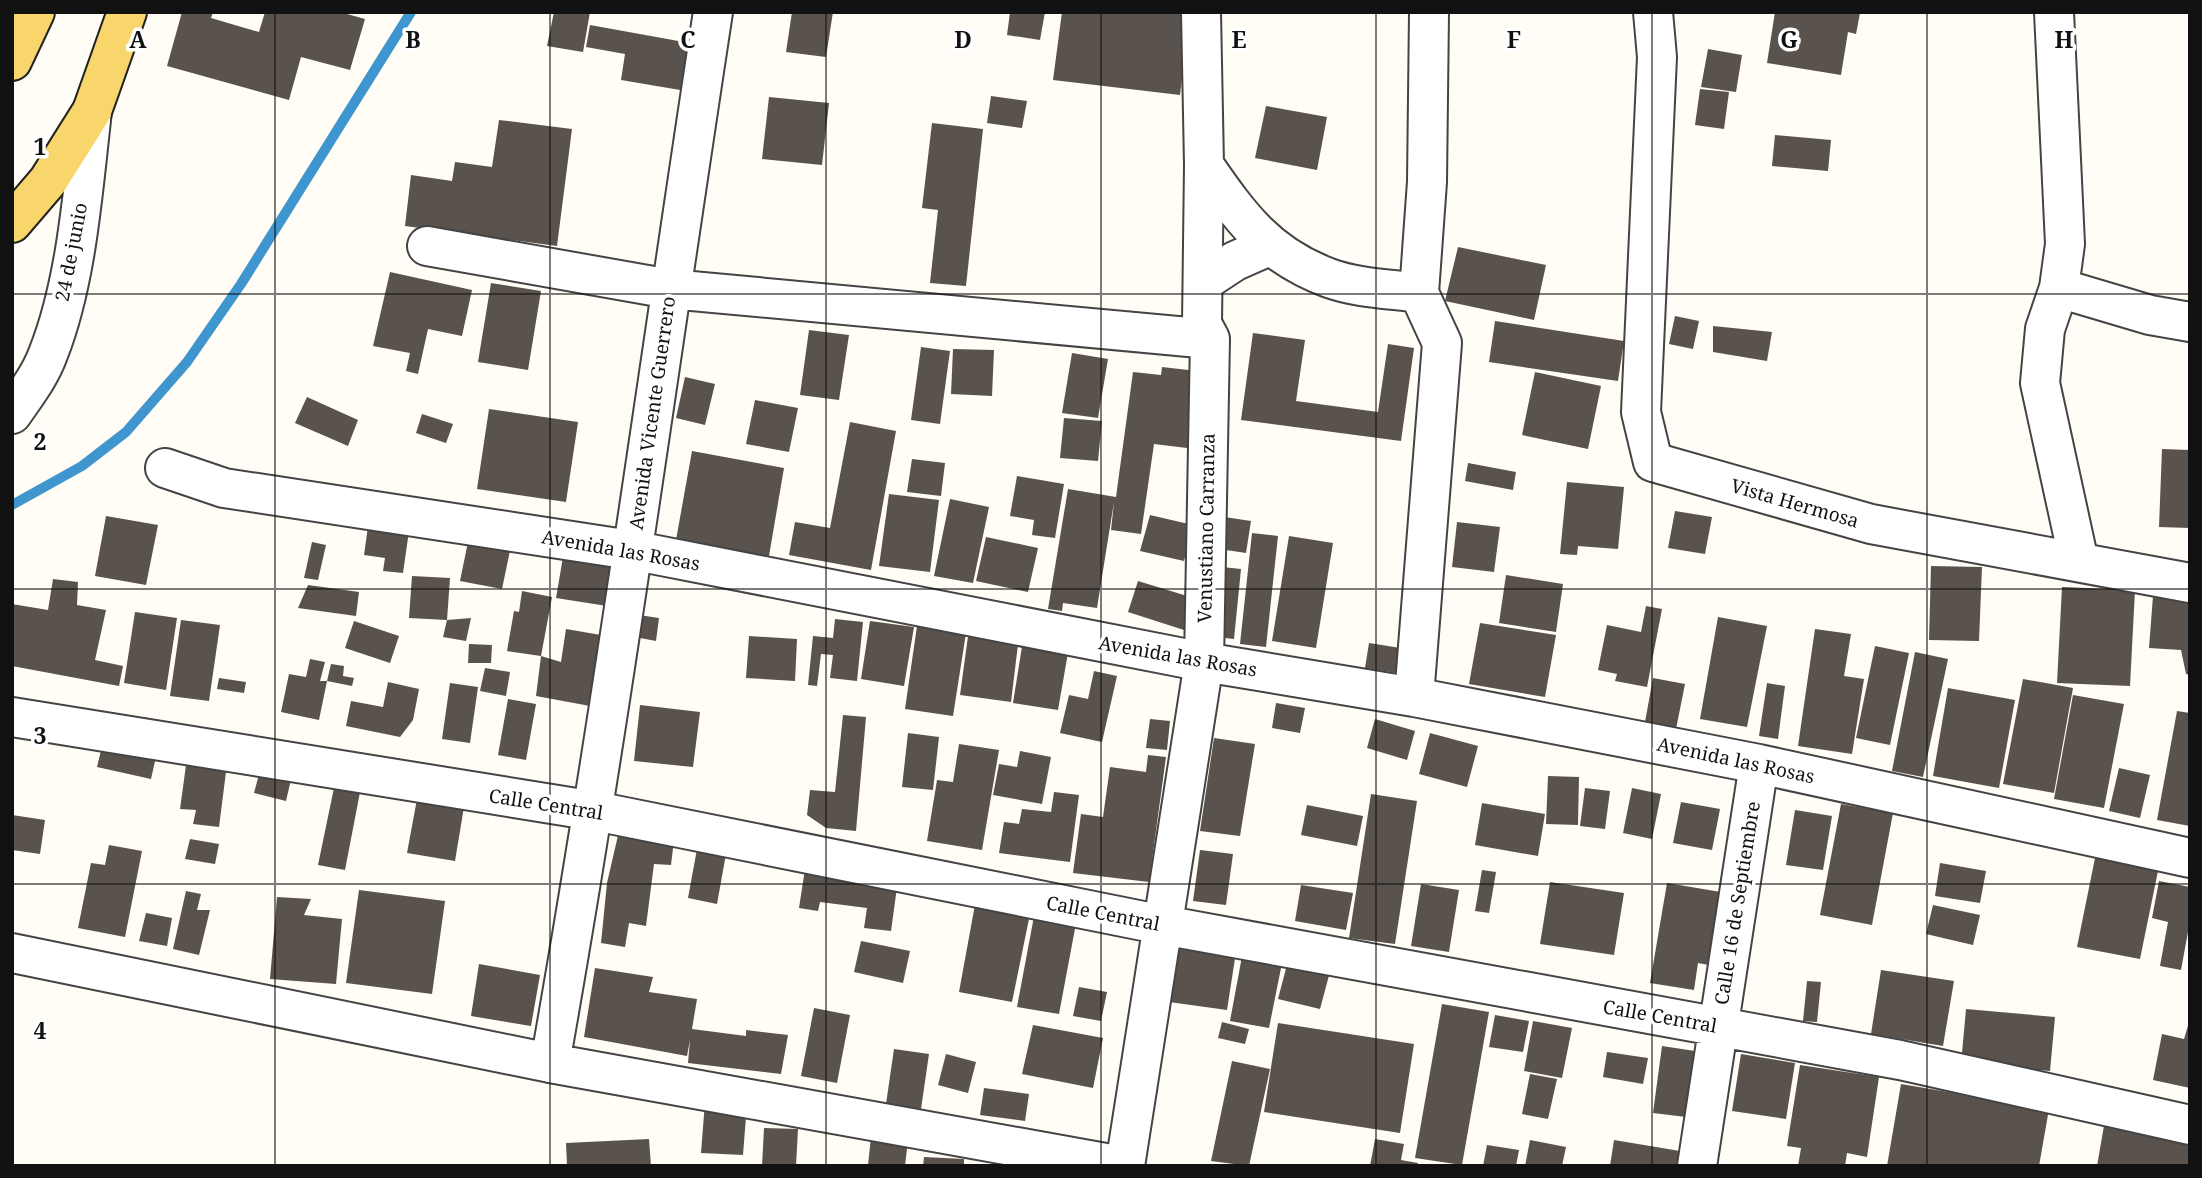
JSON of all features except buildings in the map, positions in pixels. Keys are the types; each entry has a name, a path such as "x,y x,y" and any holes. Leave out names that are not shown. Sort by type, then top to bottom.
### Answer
{"main road":[{"path":"12,61 35,12"},
{"path":"12,223 48,181 92,111 127,12"}],"street":[{"name":"Avenida Vicente Guerrero","path":"550,1063 595,811 631,550 652,433 670,289 713,12"},
{"name":"Venustiano Carranza","path":"1123,1166 1204,662 1210,340 1202,324 1204,165 1201,12"},
{"path":"1415,697 1442,343 1419,293 1427,182 1429,12"},
{"name":"Vista Hermosa","path":"1653,12 1657,57 1648,208 1641,412 1653,462 1871,524 2190,583"},
{"path":"2054,12 2065,244 2059,288 2045,329 2040,383 2079,562"},
{"name":"24 de junio","path":"18,395 48,354 78,231 92,111"},
{"path":"1204,165 1240,218 1269,246 1331,279 1419,293"},
{"path":"426,246 670,289 1210,340"},
{"path":"1203,282 1236,261 1269,246"},
{"path":"2059,288 2150,315 2190,322"},
{"name":"Avenida las Rosas","path":"165,468 224,488 631,550 1204,662 1415,697 1759,764 2190,859"},
{"name":"Calle Central","path":"12,718 595,811 1163,925 1900,1060 2190,1125"},
{"name":"Calle 16 de Septiembre","path":"1697,1166 1759,764"},
{"path":"12,953 550,1063 1123,1166"}],"waterway":[{"path":"12,505 82,466 126,432 187,362 241,284 411,12"}]}
